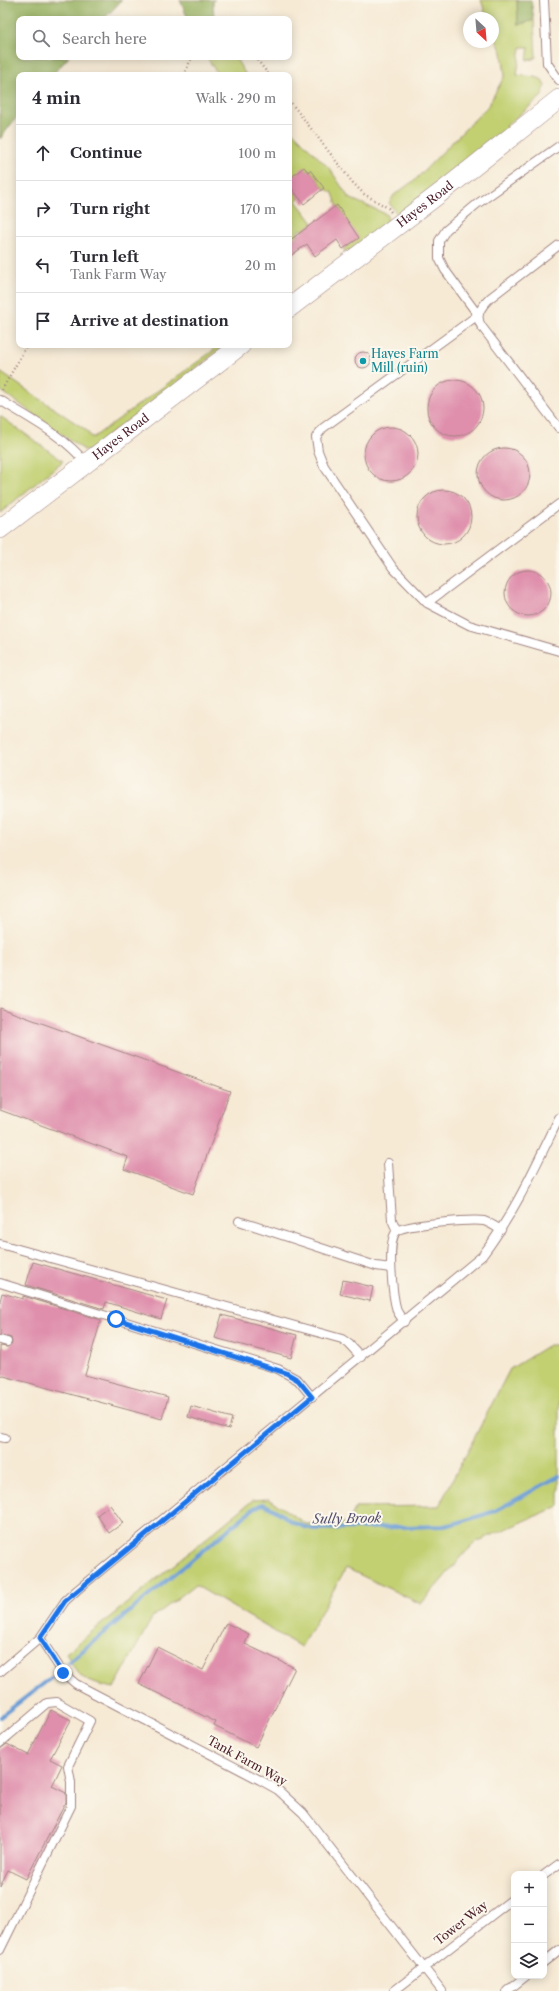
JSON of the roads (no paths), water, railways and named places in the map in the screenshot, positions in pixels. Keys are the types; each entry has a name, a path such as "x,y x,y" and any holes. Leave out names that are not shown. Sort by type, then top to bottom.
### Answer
{"street":[{"name":"Hayes Road","path":"292,306 559,99"},
{"name":"Hayes Road","path":"0,528 237,348"}],"lane":[{"path":"544,0 547,63 559,80"},
{"path":"559,146 477,204 446,230 439,241 439,258 445,270 478,315 479,322 482,327 559,428"},
{"path":"559,246 490,298 482,306 478,315 323,428 316,437 318,451 324,466 393,568 427,604 469,625 559,651"},
{"path":"0,400 62,438 86,463"},
{"path":"427,604 559,504"},
{"path":"0,1672 40,1638 65,1601 77,1590 404,1322 482,1256 500,1230 524,1188 559,1118"},
{"path":"388,1163 392,1220 397,1231"},
{"path":"240,1221 376,1266 391,1268"},
{"path":"404,1322 397,1310 391,1268 391,1241 397,1231 410,1226 478,1221 492,1224 500,1230"},
{"path":"0,1244 342,1339 349,1344 360,1358"},
{"path":"0,1283 278,1370 298,1380 312,1397"},
{"name":"Tank Farm Way","path":"40,1638 63,1673 76,1684 260,1780 286,1797 303,1812 442,1991"},
{"path":"0,1743 47,1703 57,1702 90,1721 68,1766 71,1782 70,1806 0,1950"},
{"path":"547,1873 559,1864"},
{"name":"Tower Way","path":"394,1991 511,1900"},
{"path":"547,1960 559,1950"},
{"path":"507,1991 522,1979"}],"waterway":[{"name":"Sully Brook","path":"69,1662 253,1509 262,1504 276,1510 291,1521 314,1529 444,1526 495,1511 559,1476"},
{"name":"Sully Brook","path":"0,1717 51,1678"}],"place":[{"name":"Hayes Farm Mill (ruin)","path":"363,361"}]}
